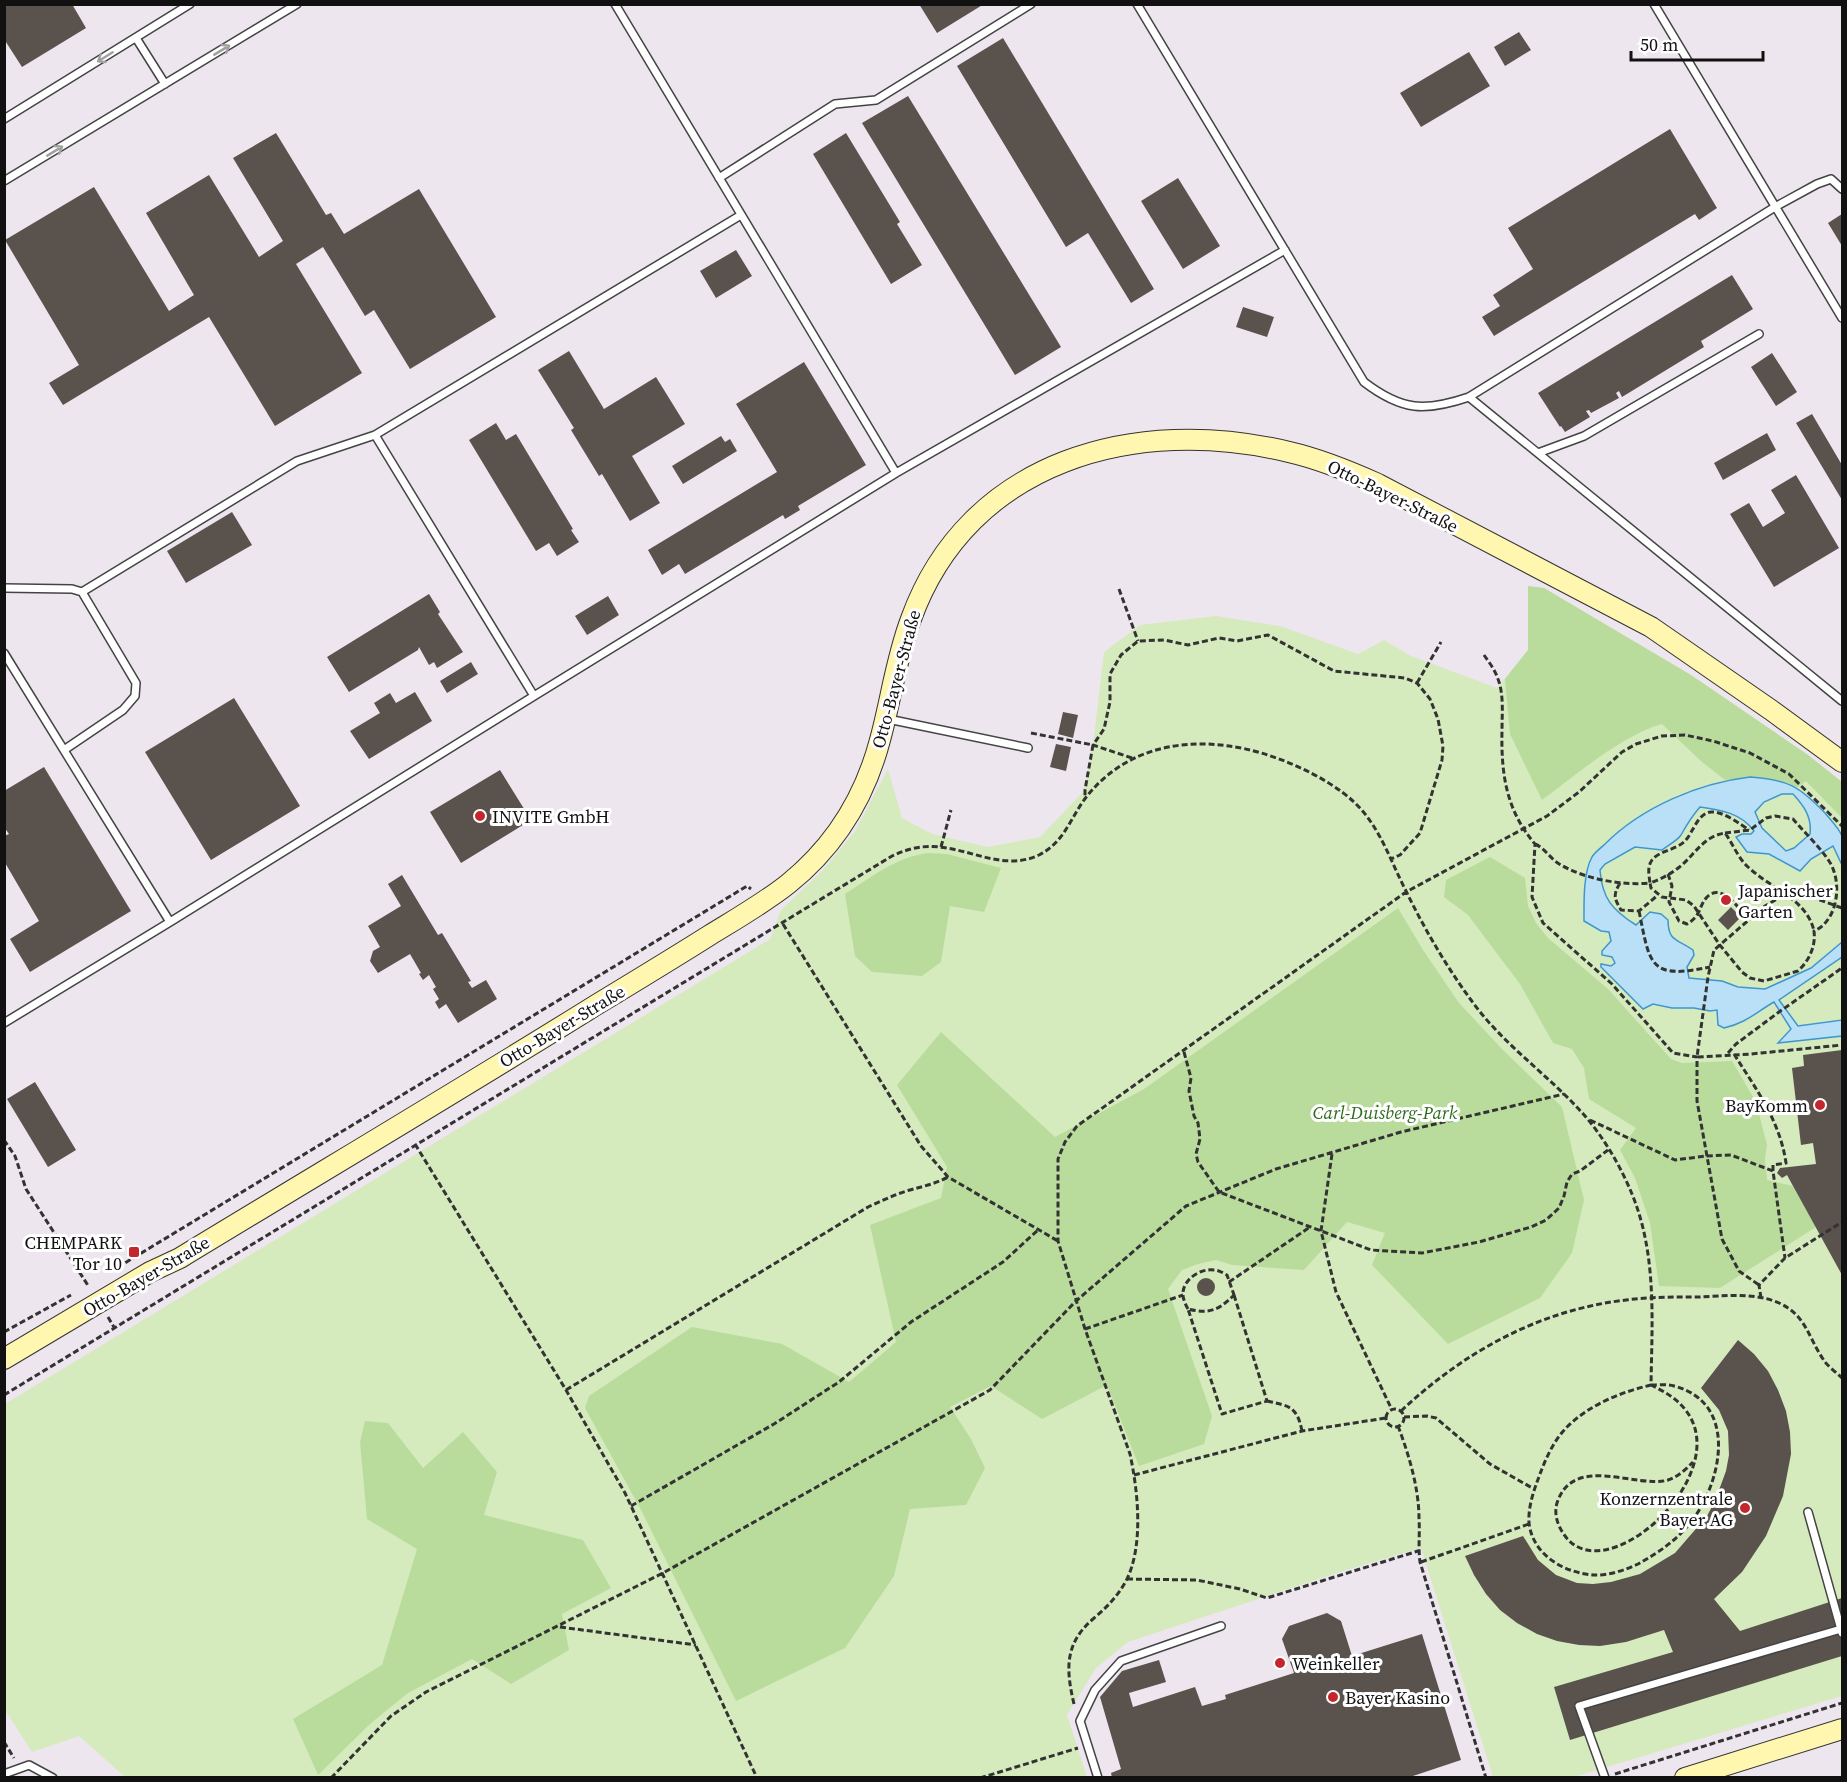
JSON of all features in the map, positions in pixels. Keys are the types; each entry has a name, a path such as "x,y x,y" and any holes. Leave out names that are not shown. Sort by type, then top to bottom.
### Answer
{"street":[{"name":"Otto-Bayer-Straße","path":"4,1359 150,1272 180,1258 581,1015 766,900 806,869 838,831 863,788 872,765 904,640 919,598 942,558 971,523 989,506 1028,478 1071,458 1094,451 1143,442 1199,440 1240,443 1291,452 1330,464 1378,484 1651,627 1842,762"},
{"path":"1685,1778 1842,1729"}],"lane":[{"path":"4,119 190,4"},
{"path":"4,181 297,4"},
{"path":"615,4 896,473"},
{"path":"719,178 835,104 876,100 1031,4"},
{"path":"1137,4 1364,382 1385,398 1421,407 1451,403 1469,397 1775,207 1817,184 1831,180 1842,189"},
{"path":"1654,4 1842,318"},
{"path":"136,38 165,84"},
{"path":"82,592 297,461 375,435 741,215"},
{"path":"4,1023 896,473 1285,250"},
{"path":"1538,453 1584,436 1759,334"},
{"path":"1469,397 1842,701"},
{"path":"375,435 534,696"},
{"path":"4,588 72,589 82,592 136,683 135,696 123,710 64,750"},
{"path":"4,653 170,922"},
{"path":"885,718 1028,748"},
{"path":"1605,1777 1579,1706 1842,1631 1808,1512"},
{"path":"1098,1778 1080,1721 1095,1690 1121,1661 1221,1626"},
{"path":"4,1774 29,1765 52,1778"}],"path":[{"path":"1119,589 1138,640"},
{"path":"1085,800 1093,745 1104,729 1110,702 1110,674 1121,656 1138,640 1164,640 1188,645 1219,638 1237,641 1268,635 1334,671 1406,678 1417,683 1430,699 1438,719 1443,753 1420,833 1400,855 1391,859"},
{"path":"1417,683 1431,664 1441,642"},
{"path":"1484,655 1496,672 1501,689 1503,767 1507,789 1516,820 1535,844 1561,865 1579,872 1620,883 1650,883 1682,865 1705,841 1717,834 1750,830 1766,818 1783,816 1793,819 1828,860 1834,875 1835,906 1828,921 1814,931"},
{"path":"1031,733 1093,745 1132,758"},
{"path":"1080,1721 1068,1678 1070,1654 1079,1634 1112,1601 1127,1579 1136,1547 1134,1475 1130,1454 1085,1329 1058,1241 1056,1168 1065,1142 1077,1126 1406,892 1523,830 1561,806 1622,752 1651,739 1674,735 1713,741 1750,753 1775,765 1804,787 1842,826"},
{"path":"4,1395 892,856 916,848 941,847 1005,862 1028,859 1050,849 1059,841 1085,800 1117,768 1148,751 1190,743 1233,746 1288,764 1332,785 1354,802 1379,834 1406,892 1436,946 1472,1002 1513,1049 1564,1094 1587,1118 1621,1170 1641,1220 1650,1263 1651,1385"},
{"path":"941,847 951,810"},
{"path":"1725,833 1748,867 1784,893 1813,923 1815,938 1812,952 1803,967 1789,975 1764,981 1750,978 1742,972 1719,944 1699,913 1686,900 1659,895 1650,888 1649,866 1653,858 1686,841 1697,822 1708,812 1724,816 1750,830"},
{"path":"1535,844 1532,897 1543,924 1612,984 1673,1053 1697,1057 1842,1045"},
{"path":"1668,874 1672,886 1671,908 1682,923 1687,924 1699,913 1706,898 1721,893 1727,896 1748,919"},
{"path":"1620,883 1614,894 1614,900 1621,910 1640,911 1659,895"},
{"path":"107,1274 747,886 766,900"},
{"path":"1761,1298 1759,1285 1739,1271 1722,1239 1697,1101 1697,1057 1712,955 1719,944 1748,919 1784,893 1792,890 1842,908"},
{"path":"1640,911 1648,952 1658,966 1675,973 1710,967"},
{"path":"783,924 921,1146 948,1177 1058,1241"},
{"path":"1727,1054 1736,1044 1788,1005 1842,968"},
{"path":"1184,1052 1191,1078 1189,1091 1200,1139 1196,1154 1198,1162 1219,1192 1371,1250 1422,1253 1479,1242 1531,1227 1545,1220 1559,1208 1567,1182 1572,1174 1580,1171 1608,1150"},
{"path":"1734,1054 1772,1114 1784,1149 1785,1163 1773,1165 1773,1172 1785,1258"},
{"path":"331,1778 391,1716 426,1692 663,1573 990,1390 1076,1301 1186,1206 1276,1169 1401,1132 1564,1094"},
{"path":"1587,1118 1675,1160 1731,1155 1773,1172"},
{"path":"4,1140 15,1156 26,1189 116,1329"},
{"path":"415,1144 566,1389 631,1506 757,1778"},
{"path":"1333,1153 1321,1232 1336,1292 1392,1410"},
{"path":"566,1389 868,1207 909,1190 934,1185 948,1177"},
{"path":"1759,1285 1785,1258 1842,1222"},
{"path":"1229,1282 1310,1227"},
{"path":"631,1506 774,1424 839,1382 911,1322 1003,1262 1039,1229"},
{"path":"1267,1401 1227,1275 1217,1269 1206,1270 1194,1275 1186,1284 1183,1295 1222,1414 1267,1401 1290,1407 1299,1417 1302,1431"},
{"path":"4,1332 78,1292"},
{"path":"1085,1329 1183,1295"},
{"path":"1188,1310 1213,1311 1223,1306 1234,1295"},
{"path":"1392,1410 1401,1410 1451,1368 1491,1343 1516,1331 1560,1314 1596,1305 1652,1298 1745,1296 1779,1303 1800,1317 1824,1361 1842,1378"},
{"path":"1651,1385 1668,1393 1688,1413 1696,1438 1693,1462 1678,1498 1666,1513 1633,1539 1596,1551 1580,1549 1568,1541 1560,1528 1556,1516 1556,1505 1561,1494 1570,1485 1594,1476 1610,1475 1656,1482 1669,1480 1693,1462"},
{"path":"1651,1385 1673,1386 1692,1394 1705,1406 1716,1425 1720,1442 1716,1471 1706,1498 1692,1522 1675,1540 1653,1556 1628,1569 1598,1575 1576,1573 1560,1567 1536,1543 1529,1524 1530,1502 1534,1489 1545,1459 1567,1428 1590,1410 1617,1395 1651,1385"},
{"path":"1134,1475 1302,1431 1386,1418 1392,1410"},
{"path":"1398,1426 1404,1417 1401,1410"},
{"path":"1404,1417 1436,1418 1490,1464 1534,1489"},
{"path":"1386,1418 1390,1425 1398,1426"},
{"path":"1398,1426 1414,1476 1419,1517 1420,1562 1486,1778"},
{"path":"1420,1562 1529,1524"},
{"path":"1127,1579 1197,1580 1240,1588 1268,1598 1418,1551"},
{"path":"558,1627 696,1645"},
{"path":"1605,1777 1842,1703"},
{"path":"4,1742 20,1768"},
{"path":"980,1778 1088,1745"}],"shaded area":[{"path":"5,5 1842,5 1842,1777 5,1777"}],"green space":[{"name":"Carl-Duisberg-Park","path":"1528,586 1544,588 1691,675 1808,755 1842,782 1842,1696 1574,1777 1493,1777 1421,1548 1340,1572 1128,1642 1096,1668 1067,1715 1087,1777 125,1777 79,1736 32,1752 5,1710 5,1404 770,939 781,910 823,870 855,831 888,769 902,818 932,834 988,847 1040,837 1083,792 1093,745 1104,652 1140,625 1216,616 1280,626 1358,654 1384,640 1411,656 1497,688 1528,650"},
{"path":"1528,586 1544,588 1691,675 1808,755 1842,782 1842,818 1806,781 1798,787 1762,779 1725,780 1702,762 1662,724 1647,729 1615,746 1542,800 1510,734 1505,679 1528,650"},
{"path":"928,853 947,854 1001,868 984,912 950,906 941,962 922,976 872,972 855,956 845,894 895,863"},
{"path":"1490,857 1525,878 1528,906 1536,923 1548,938 1608,989 1671,1059 1682,1063 1732,1061 1756,1102 1767,1145 1765,1159 1767,1180 1793,1186 1816,1227 1720,1288 1659,1286 1650,1223 1635,1178 1620,1150 1636,1128 1589,1099 1584,1068 1572,1049 1553,1043 1520,984 1468,915 1444,897 1446,880"},
{"path":"1398,908 1459,1003 1503,1050 1562,1107 1584,1200 1572,1253 1540,1298 1448,1344 1372,1265 1385,1233 1347,1222 1304,1270 1232,1265 1216,1260 1182,1270 1168,1289 1212,1416 1204,1444 1139,1466 1107,1385 1042,1419 991,1386 950,1407 971,1439 985,1468 966,1505 910,1509 894,1576 845,1648 736,1701 640,1508 585,1408 589,1396 692,1327 782,1344 849,1382 896,1342 870,1225 941,1198 947,1167 897,1085 941,1032 1055,1137 1144,1089"},
{"path":"365,1421 388,1423 423,1468 463,1432 497,1472 484,1515 583,1540 611,1588 562,1614 569,1650 511,1684 472,1659 408,1693 371,1723 318,1775 293,1719 382,1665 417,1549 367,1519 360,1442"}],"water":[{"path":"1750,777 1774,780 1792,786 1807,796 1841,833 1844,846 1842,865 1833,846 1811,859 1800,871 1769,854 1747,852 1736,837 1751,834 1754,831 1749,825 1730,813 1700,807 1679,837 1662,850 1635,847 1605,864 1600,870 1606,896 1621,914 1636,925 1650,912 1661,914 1668,920 1672,936 1693,950 1694,955 1687,967 1689,978 1722,981 1738,987 1765,989 1811,968 1842,942 1842,957 1779,1000 1798,1026 1842,1020 1842,1036 1778,1043 1791,1029 1774,1002 1744,1020 1724,1028 1718,1025 1717,1010 1672,1008 1653,1004 1643,1009 1601,967 1601,964 1611,966 1615,963 1612,957 1602,955 1602,951 1611,941 1609,932 1601,931 1584,921 1586,880 1593,855 1620,831 1654,808 1691,791","holes":["1782,794 1793,794 1806,812 1810,822 1810,834 1794,848 1786,851 1762,828 1755,812 1764,802"]}],"building":[{"path":"4,4 72,4 86,28 22,67 4,39"},
{"path":"919,4 984,4 937,33"},
{"path":"1519,32 1531,50 1505,66 1494,47"},
{"path":"1003,38 1154,289 1131,303 1088,233 1066,247 957,66"},
{"path":"1469,52 1490,86 1421,127 1400,93"},
{"path":"908,96 1061,347 1015,375 862,123"},
{"path":"1670,129 1717,208 1699,220 1695,214 1494,336 1482,317 1500,306 1493,295 1533,269 1508,228"},
{"path":"276,133 326,215 331,213 344,234 419,189 496,317 410,369 374,310 365,316 323,247 296,264 362,373 275,426 209,317 63,405 49,383 79,365 5,240 94,187 169,311 194,295 146,213 209,175 259,257 283,241 233,158"},
{"path":"846,133 900,222 897,224 922,265 891,284 813,154"},
{"path":"1178,178 1220,246 1183,269 1141,201"},
{"path":"1842,214 1842,246 1828,223"},
{"path":"736,250 752,276 716,298 700,271"},
{"path":"1732,275 1753,309 1701,341 1704,347 1622,397 1619,391 1616,393 1619,398 1591,413 1589,410 1586,411 1590,417 1565,432 1560,427 1538,393"},
{"path":"1243,307 1274,317 1267,337 1236,327"},
{"path":"569,351 604,409 656,377 685,424 632,456 660,503 630,521 602,474 599,476 571,430 574,428 538,370"},
{"path":"1772,353 1797,392 1776,406 1751,367"},
{"path":"804,362 866,465 798,506 800,510 785,519 783,515 685,574 679,564 662,575 648,550 777,472 736,404"},
{"path":"1812,414 1842,465 1842,500 1796,423"},
{"path":"496,423 506,440 516,434 579,542 557,556 549,543 536,551 469,440"},
{"path":"1767,433 1776,450 1723,480 1714,463"},
{"path":"721,436 725,442 730,439 737,451 683,484 672,466"},
{"path":"1796,475 1839,548 1774,587 1730,514 1749,503 1763,527 1785,513 1771,490"},
{"path":"232,512 252,545 186,583 167,551"},
{"path":"429,594 440,612 438,614 463,652 437,668 434,662 429,665 419,647 418,650 349,692 327,657"},
{"path":"608,596 619,615 587,635 575,616"},
{"path":"471,662 478,674 447,693 440,681"},
{"path":"415,692 432,721 369,759 350,731 380,713 374,703 390,693 396,703"},
{"path":"234,698 300,806 211,860 145,752"},
{"path":"1063,712 1078,715 1073,738 1058,734"},
{"path":"1056,744 1071,747 1066,771 1050,767"},
{"path":"44,767 131,911 30,972 10,939 39,921 4,861 4,836 9,834 4,827 4,791"},
{"name":"INVITE GmbH","path":"500,770 531,820 461,863 430,812"},
{"path":"402,875 438,935 442,933 471,981 468,982 472,988 486,980 497,999 458,1023 446,1004 439,1009 435,1002 439,999 433,989 436,987 429,975 423,980 410,954 378,973 370,961 373,951 380,947 368,926 401,906 388,884"},
{"path":"1731,907 1741,917 1728,930 1718,920"},
{"path":"1842,1050 1842,1275 1787,1175 1782,1178 1777,1173 1780,1168 1816,1164 1813,1143 1801,1145 1792,1068 1804,1066 1803,1055"},
{"path":"35,1082 76,1150 48,1167 7,1099"},
{"path":"1202,1278 1210,1278 1215,1283 1213,1294 1202,1296 1197,1291 1197,1283"},
{"name":"Konzernzentrale Bayer AG","path":"1738,1340 1768,1371 1778,1390 1786,1411 1791,1454 1783,1496 1766,1536 1742,1572 1714,1599 1740,1631 1842,1598 1842,1656 1570,1740 1554,1687 1673,1652 1664,1630 1626,1642 1600,1646 1557,1641 1537,1634 1500,1610 1486,1594 1465,1556 1523,1536 1538,1560 1556,1575 1577,1583 1593,1584 1640,1574 1675,1553 1707,1516 1726,1471 1729,1455 1728,1431 1719,1410 1701,1388"},
{"name":"Bayer Kasino","path":"1327,1613 1341,1621 1352,1656 1422,1634 1461,1760 1413,1776 1414,1778 1112,1778 1111,1773 1121,1769 1100,1697 1122,1671 1159,1660 1166,1682 1129,1693 1133,1707 1195,1687 1202,1706 1226,1699 1225,1695 1294,1673 1282,1639 1289,1626"}],"place":[{"name":"INVITE GmbH","path":"480,816"},
{"name":"Japanischer Garten","path":"1726,900"},
{"name":"BayKomm","path":"1820,1105"},
{"name":"CHEMPARK Tor 10","path":"134,1252"},
{"name":"Konzernzentrale Bayer AG","path":"1745,1508"},
{"name":"Weinkeller","path":"1280,1663"},
{"name":"Bayer Kasino","path":"1333,1697"}]}
